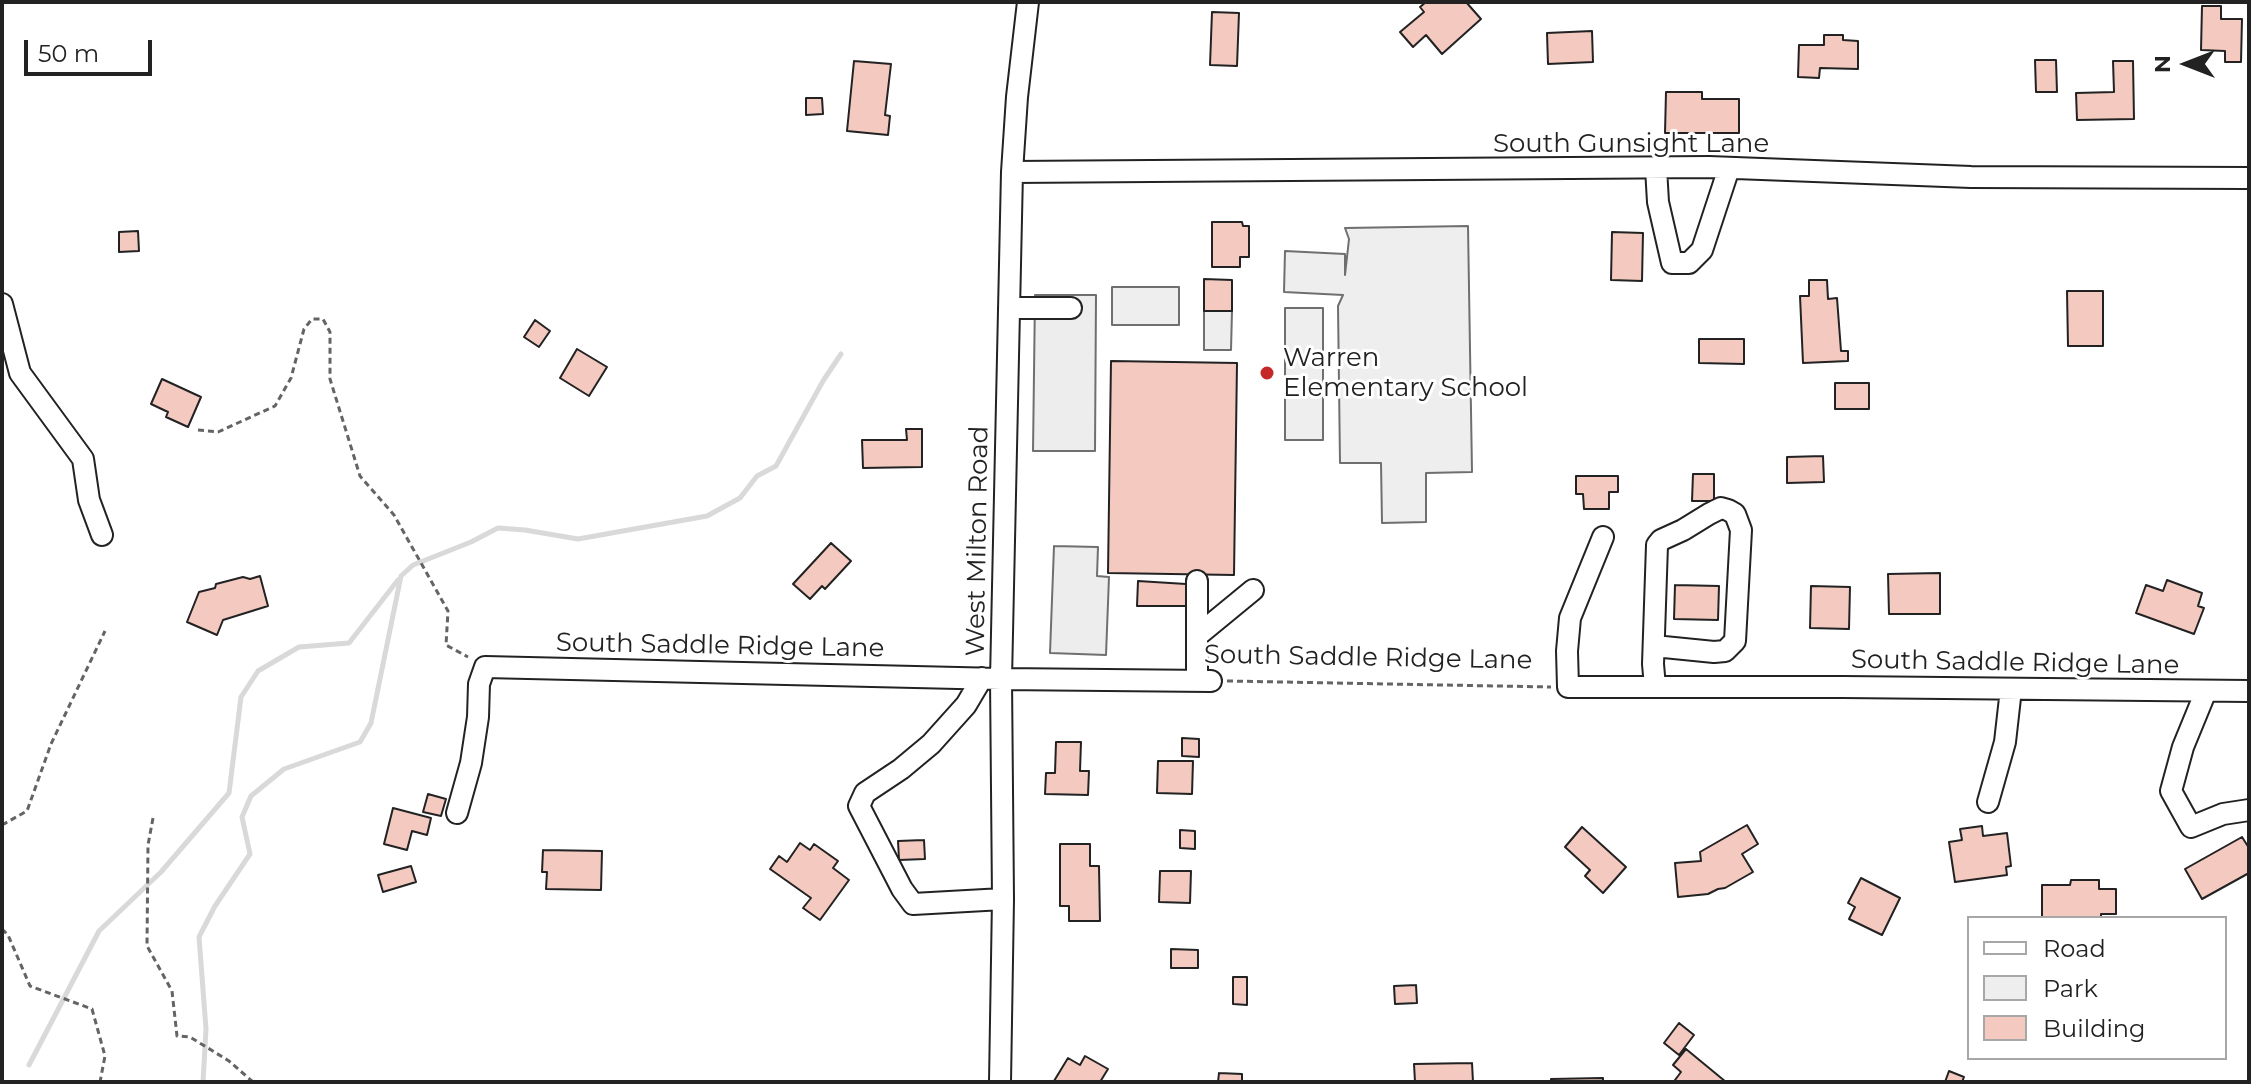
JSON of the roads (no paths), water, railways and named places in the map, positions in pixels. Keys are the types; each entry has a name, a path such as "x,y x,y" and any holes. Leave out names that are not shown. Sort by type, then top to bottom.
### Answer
{"street":[{"name":"West Milton Road","path":"1000,1082 1003,899 991,678 1009,308 1012,172 1028,2"},
{"path":"1656,168 1658,202 1672,263 1689,263 1702,250 1729,168"},
{"name":"South Gunsight Lane","path":"1012,172 1729,168 1971,177 2249,178"},
{"path":"2,304 11,368 83,459 89,500 102,535"},
{"path":"1009,308 1071,308"},
{"path":"1654,646 1714,652 1725,651 1735,641 1741,530 1735,514 1721,508 1657,545 1654,646 1655,687"},
{"name":"South Saddle Ridge Lane","path":"1603,537 1570,618 1568,687 2249,691"},
{"path":"1197,581 1197,636"},
{"path":"1197,636 1253,590"},
{"name":"South Saddle Ridge Lane","path":"457,813 471,763 479,684 485,667 1204,680 1197,636"},
{"path":"1712,687 1714,652"},
{"path":"991,678 931,744 865,793 859,806 913,904 1003,899"},
{"path":"1988,802 2005,742 2011,689"},
{"path":"2206,691 2183,747 2171,791 2191,827 2223,814 2249,810"}],"waterway":[{"path":"203,1082 206,1029 199,937 215,906 250,854 242,817 251,796 284,769 360,742 371,723 401,576 413,565 498,528 578,539 707,516 740,498 757,476 776,466 841,354"},
{"path":"29,1065 99,931 161,872 229,793 241,697 258,671 299,647 349,643 398,580"}],"place":[{"name":"Warren Elementary School","path":"1267,373"}]}
